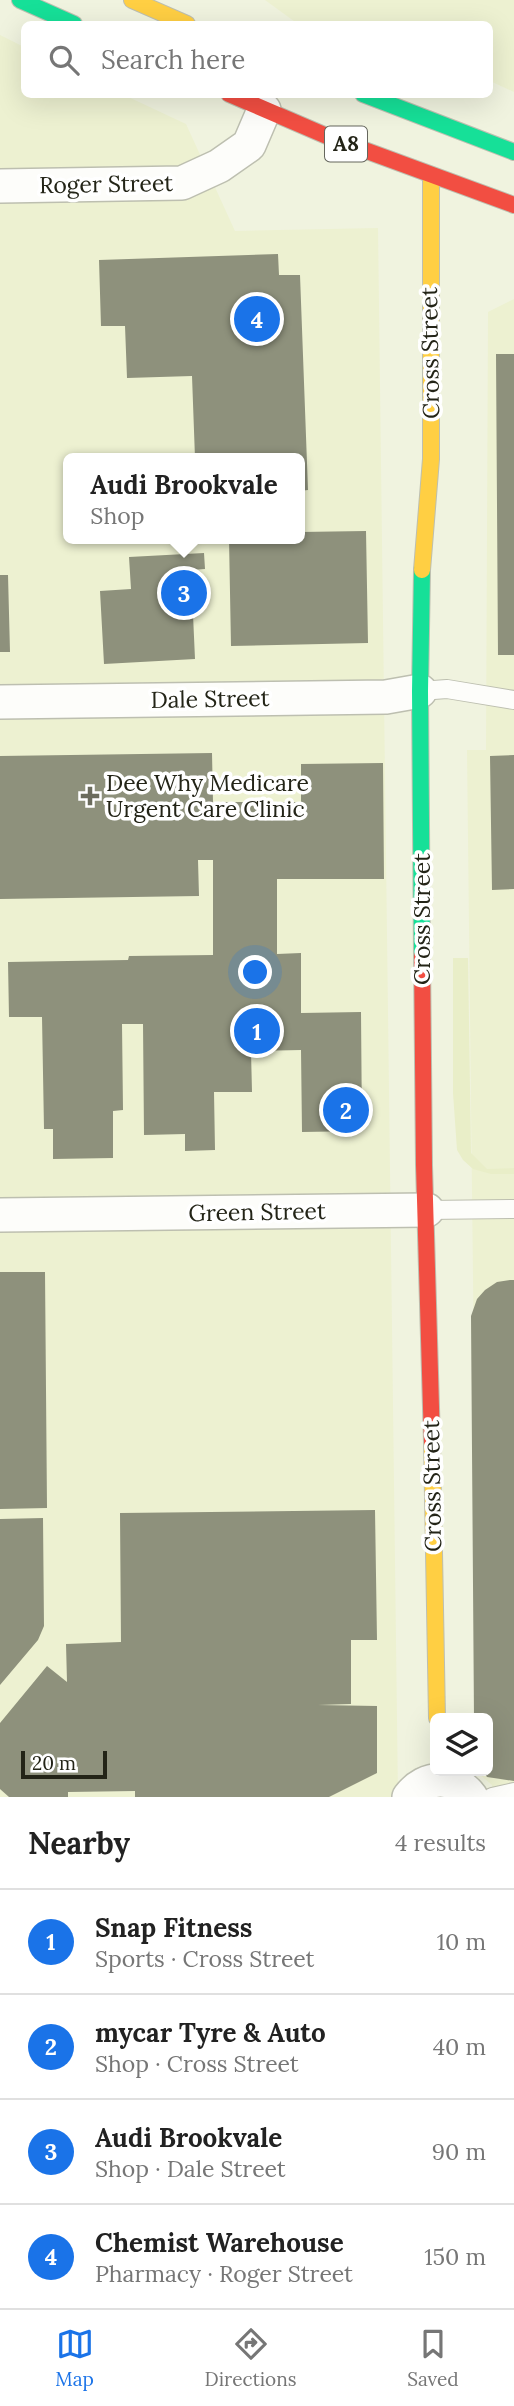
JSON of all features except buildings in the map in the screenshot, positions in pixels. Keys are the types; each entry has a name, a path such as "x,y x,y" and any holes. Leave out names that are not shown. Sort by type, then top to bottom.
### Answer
{"main road":[{"path":"20,0 67,21"},
{"path":"132,0 180,21"},
{"name":"A8","path":"238,98 329,137 431,168 514,205"},
{"name":"A8","path":"372,98 434,127 514,152"},
{"name":"Cross Street","path":"431,168 431,459 422,558 420,691 424,1165 437,1713"}],"street":[{"name":"Roger Street","path":"0,186 182,183 219,166 248,145 264,110"},
{"name":"Dale Street","path":"0,702 386,697 420,691"},
{"name":"Green Street","path":"0,1215 427,1210"},
{"path":"409,1797 418,1787 436,1776"},
{"path":"440,1776 466,1790 471,1797"}],"lane":[{"path":"420,691 447,688 514,700"},
{"name":"Green Street","path":"427,1210 514,1209"},
{"path":"492,1797 514,1792"}],"shaded area":[{"path":"265,0 514,0 514,92 493,82 493,21 294,21"},
{"path":"0,35 21,46 21,98 130,98 186,124 235,231 378,228 398,1797 0,1797"},
{"path":"514,299 514,1797 492,1797 492,1785 482,1776 493,1776 493,1713 478,1713 467,750 486,750 488,312"},
{"path":"453,958 468,958 471,1153 487,1169 514,1168 514,1174 491,1174 473,1169 457,1150 453,1093"}],"traffic: fast":[{"path":"20,0 67,21"},
{"path":"373,98 514,152"},
{"path":"422,570 422,956"}],"traffic: slow":[{"path":"132,0 180,21"},
{"path":"422,570 431,459 431,175"},
{"path":"432,1442 437,1713"}],"traffic: jam":[{"path":"238,98 329,137 514,205"},
{"path":"422,956 424,1165 432,1442"}],"place":[{"name":"Chemist Warehouse","path":"257,319"},
{"name":"Audi Brookvale","path":"184,593"},
{"name":"Dee Why Medicare Urgent Care Clinic","path":"90,796"},
{"name":"Snap Fitness","path":"257,1031"},
{"name":"mycar Tyre & Auto","path":"346,1110"}]}
